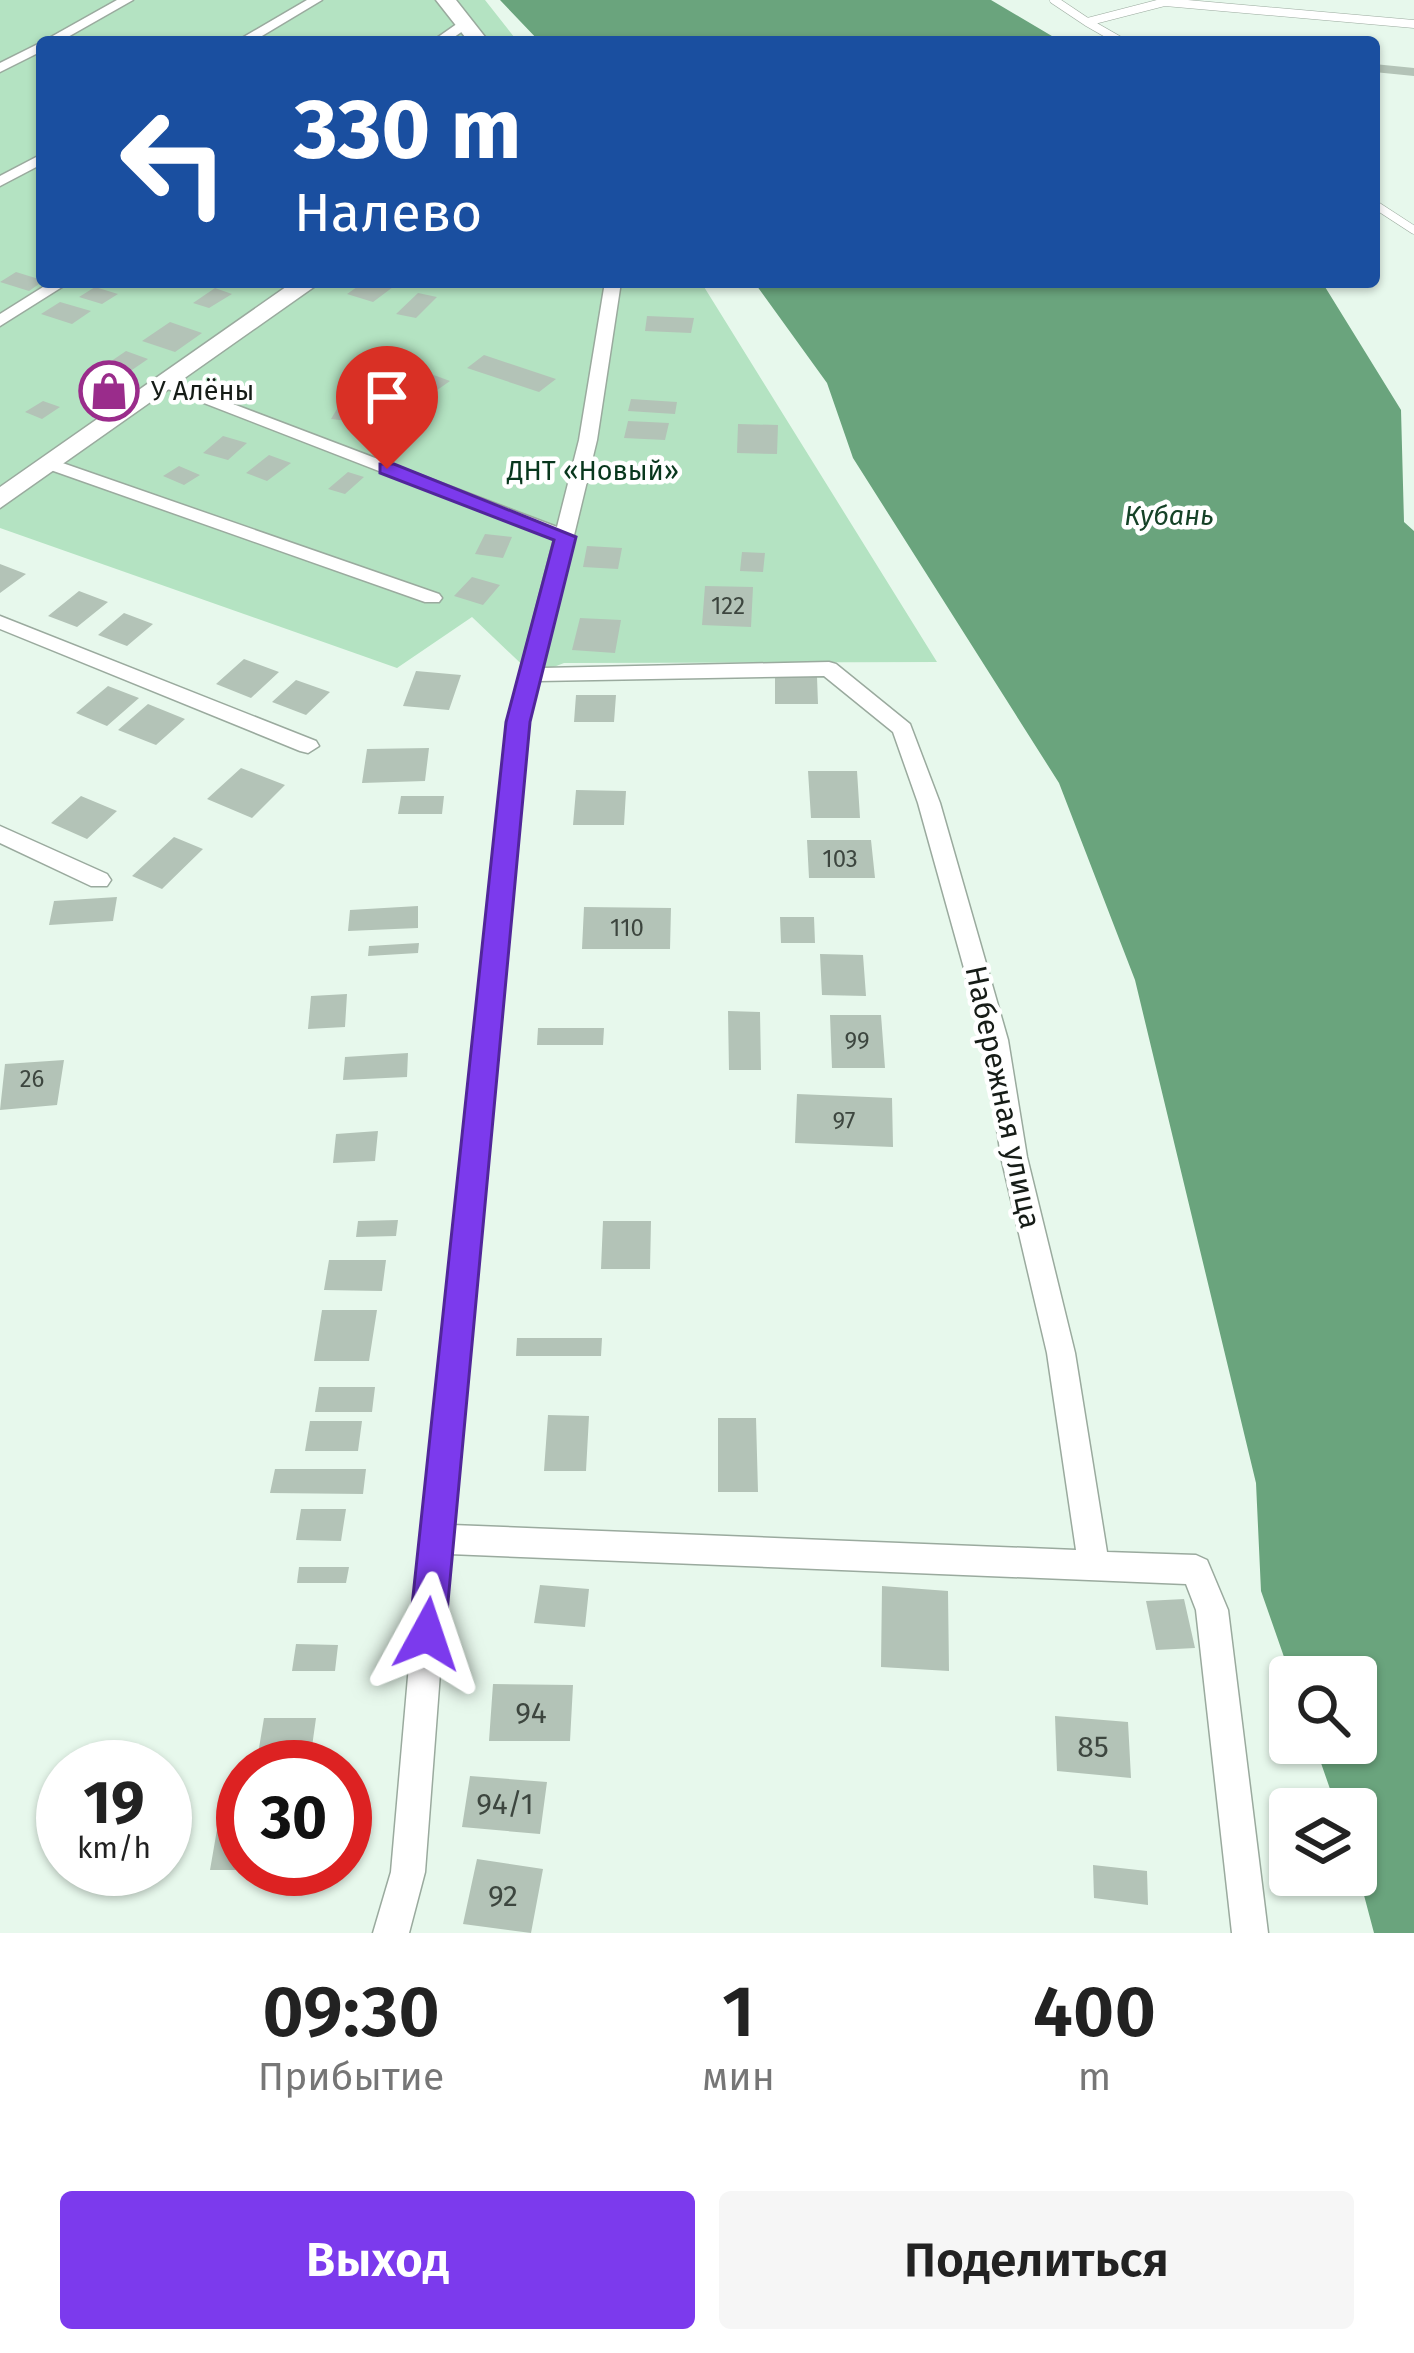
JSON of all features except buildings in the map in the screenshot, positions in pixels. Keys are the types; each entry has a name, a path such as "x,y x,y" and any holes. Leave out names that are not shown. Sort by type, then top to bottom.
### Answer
{"street":[{"path":"61,36 128,0"},
{"path":"253,36 316,0"},
{"path":"446,0 475,36"},
{"path":"448,36 466,24"},
{"path":"0,68 36,49"},
{"path":"0,182 36,161"},
{"path":"0,321 52,288"},
{"path":"0,500 300,288"},
{"path":"391,1933 408,1871 435,1539 518,722 565,537 612,288"},
{"path":"164,384 565,537"},
{"path":"51,464 432,598"},
{"path":"0,622 308,746"},
{"name":"Набережная улица","path":"533,675 829,669 902,730 929,803 996,1040 1014,1157 1061,1353 1094,1565"},
{"path":"0,834 98,880"},
{"path":"435,1539 1196,1570 1212,1610 1250,1933"}],"lane":[{"path":"1054,0 1112,36"},
{"path":"1087,22 1165,2 1414,24"},
{"path":"1380,208 1414,230"}],"green space":[{"name":"ДНТ «Новый»","path":"0,0 485,0 513,36 36,36 36,288 705,288 937,662 564,663 533,675 472,617 397,668 0,528"}],"water":[{"path":"500,0 991,0 1052,36 534,36"},
{"name":"Кубань","path":"758,288 1326,288 1401,410 1404,522 1414,531 1414,1933 1374,1933 1364,1896 1377,1896 1377,1788 1330,1788 1321,1764 1377,1764 1377,1656 1284,1656 1261,1591 1256,1483 1135,980 1059,783 853,458 827,383"}],"place":[{"name":"У Алёны","path":"109,391"}],"route":[{"path":"387,469 565,537 518,722 427,1634"}]}
